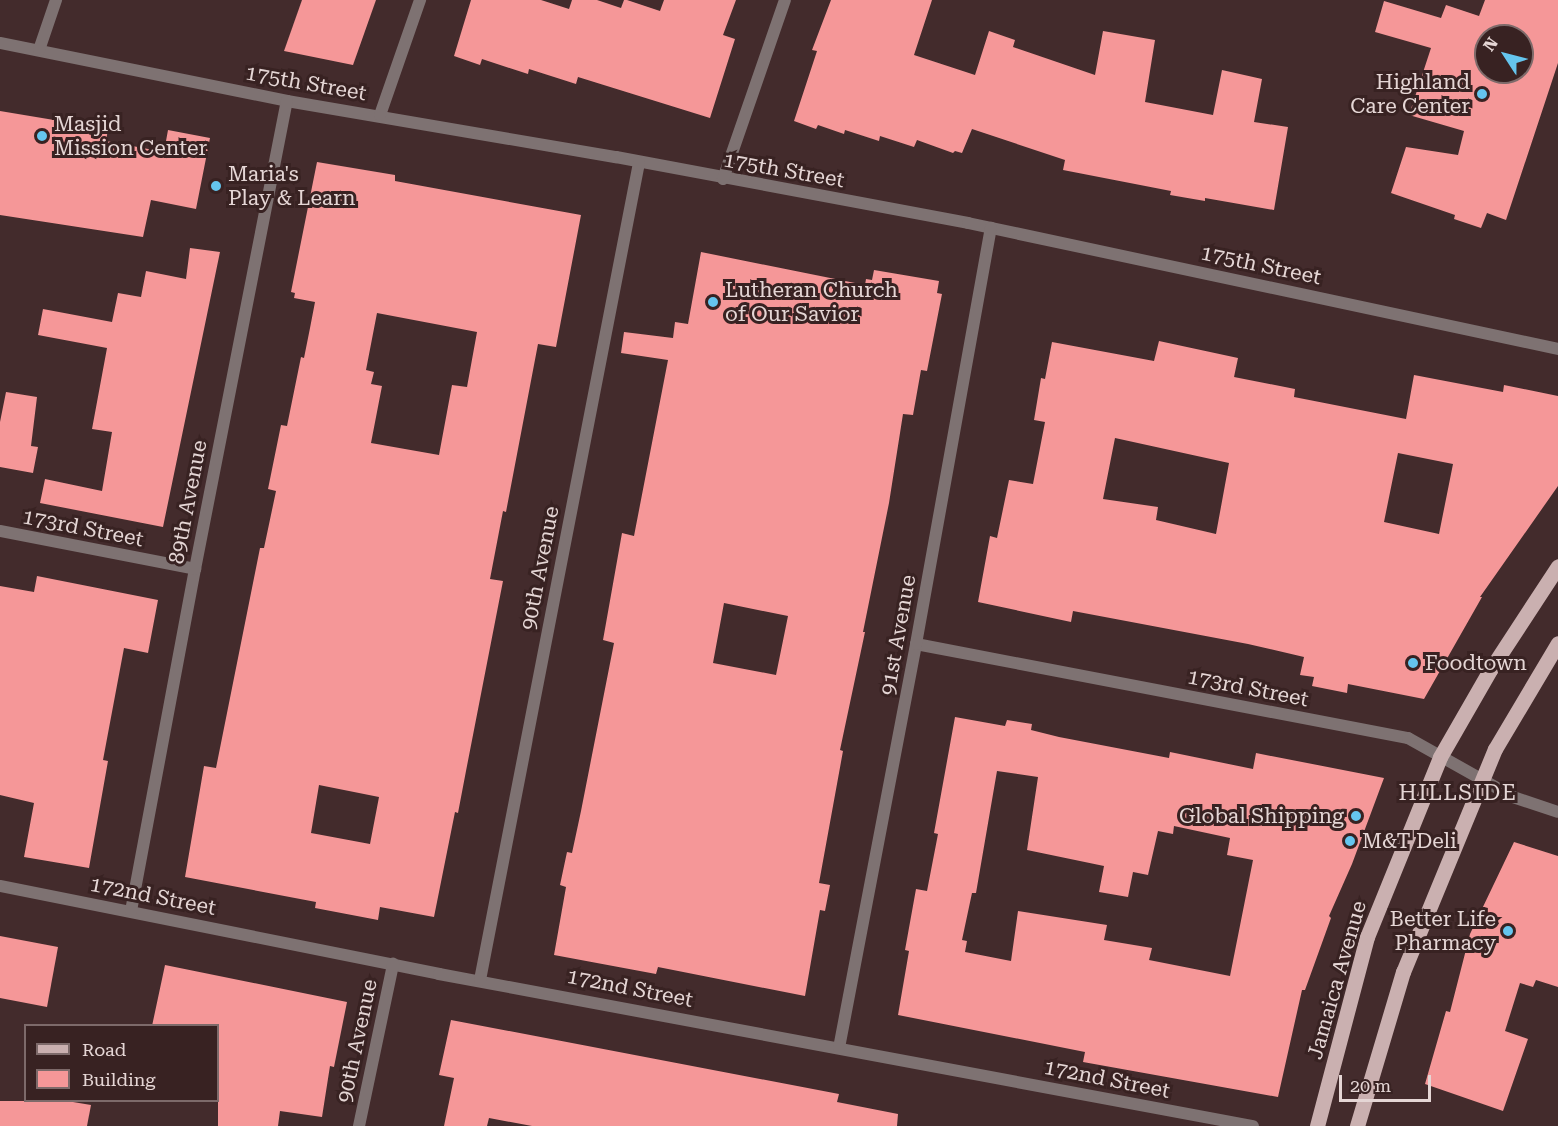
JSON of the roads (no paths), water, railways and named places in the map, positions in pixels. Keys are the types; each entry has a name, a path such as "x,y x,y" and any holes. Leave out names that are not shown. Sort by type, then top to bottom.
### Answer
{"main road":[{"name":"Jamaica Avenue","path":"1317,1126 1366,937 1440,757 1490,670 1558,566"},
{"path":"1358,1126 1402,972 1496,748 1558,643"}],"street":[{"path":"39,50 56,0"},
{"path":"380,116 420,0"},
{"path":"723,179 785,0"},
{"name":"175th Street","path":"0,43 287,101 991,228 1558,349"},
{"name":"89th Avenue","path":"131,911 195,569 287,101"},
{"name":"90th Avenue","path":"480,980 639,163"},
{"name":"91st Avenue","path":"839,1048 916,644 991,228"},
{"name":"173rd Street","path":"0,531 195,569"},
{"name":"173rd Street","path":"916,644 1408,738 1513,797 1558,812"},
{"name":"172nd Street","path":"0,886 393,964 1253,1126"},
{"name":"90th Avenue","path":"359,1126 393,964"}],"place":[{"name":"Highland Care Center","path":"1482,94"},
{"name":"Masjid Mission Center","path":"42,136"},
{"name":"Maria's Play & Learn","path":"216,186"},
{"name":"Lutheran Church of Our Savior","path":"713,302"},
{"name":"Foodtown","path":"1413,663"},
{"name":"Global Shipping","path":"1356,816"},
{"name":"M&T Deli","path":"1350,841"},
{"name":"Better Life Pharmacy","path":"1508,931"}],"district":[{"name":"HILLSIDE","path":"1458,793"}]}
